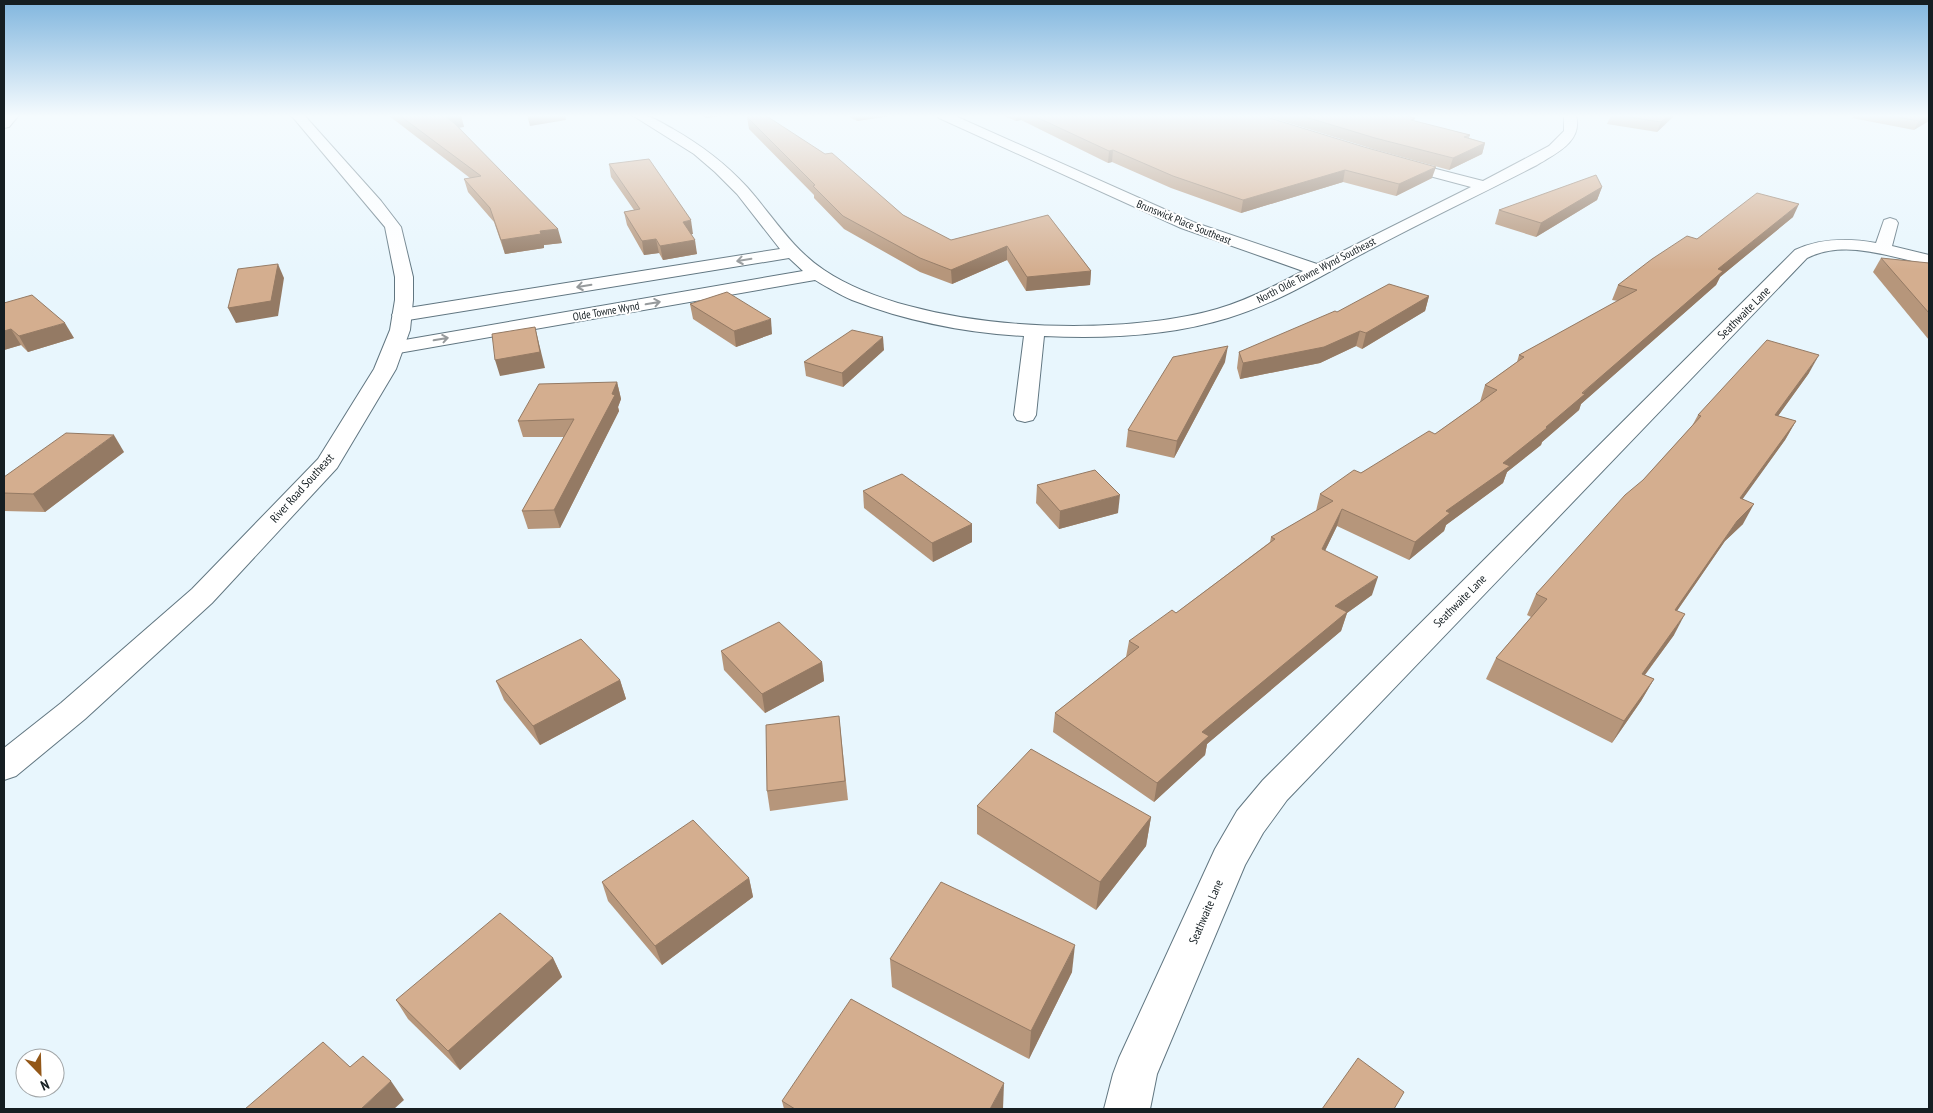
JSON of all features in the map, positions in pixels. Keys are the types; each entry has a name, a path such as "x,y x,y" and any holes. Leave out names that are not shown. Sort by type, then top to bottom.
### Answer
{"street":[{"name":"River Road Southeast","path":"4,767 73,711 202,596 328,463 369,398 385,369 393,348 402,315 404,277 393,227 343,167"},
{"name":"North Olde Towne Wynd Southeast","path":"719,167 747,196 792,252 818,274 862,297 925,316 987,327 1035,330 1116,329 1191,321 1246,305 1319,271 1520,167"},
{"name":"Brunswick Place Southeast","path":"1056,167 1169,218 1319,271"},
{"path":"1410,167 1483,186"},
{"name":"Seathwaite Lane","path":"1127,1109 1135,1074 1228,860 1250,822 1275,790 1801,254 1814,248 1887,236 1929,260"},
{"path":"402,315 792,252"},
{"name":"Olde Towne Wynd","path":"393,348 818,274"},
{"path":"1025,415 1035,330"}],"building":[{"path":"469,167 497,167 558,229 540,231 541,234 501,240 490,208 464,179 481,176"},
{"path":"611,167 654,167 691,220 683,222 695,240 660,246 656,239 642,241 624,212 640,209"},
{"path":"797,167 848,167 903,215 951,240 1048,215 1091,271 1027,277 1007,246 951,270 920,258 843,216 813,186 815,185"},
{"path":"1152,167 1436,167 1399,184 1345,170 1243,200"},
{"path":"1596,175 1602,187 1541,223 1499,210"},
{"path":"1757,193 1799,204 1718,269 1723,271 1582,393 1585,394 1547,428 1503,463 1510,466 1446,511 1450,513 1415,542 1342,509 1322,549 1378,577 1335,606 1347,612 1202,732 1209,736 1157,783 1055,713 1139,647 1129,641 1172,610 1176,613 1275,539 1271,537 1333,501 1320,494 1354,470 1361,473 1429,431 1435,434 1497,390 1485,385 1524,357 1519,355 1637,290 1618,285 1652,259 1687,236 1697,239"},
{"path":"1881,258 1929,263 1929,313"},
{"path":"278,264 271,301 228,308 238,269"},
{"path":"1389,284 1429,296 1366,333 1360,331 1324,347 1243,363 1239,352 1335,311 1337,312"},
{"path":"727,292 771,319 734,331 690,304"},
{"path":"32,295 65,323 19,336 11,329 4,331 4,303"},
{"path":"535,327 540,352 495,360 492,334"},
{"path":"852,330 883,337 842,373 804,362"},
{"path":"1767,340 1819,355 1775,415 1796,421 1740,498 1754,504 1737,521 1675,610 1685,614 1642,674 1654,679 1624,721 1496,658 1547,599 1536,594 1625,495 1643,480 1701,416 1698,415"},
{"path":"1228,346 1177,441 1128,430 1173,357"},
{"path":"617,382 612,394 615,395 554,510 522,511 574,419 518,421 539,384"},
{"path":"66,433 114,435 33,494 4,493 4,477"},
{"path":"1095,470 1120,495 1060,511 1037,485"},
{"path":"902,474 972,524 932,543 863,491"},
{"path":"779,622 822,662 762,694 721,651"},
{"path":"581,639 620,680 533,726 496,681"},
{"path":"839,716 845,781 767,791 766,725"},
{"path":"1031,749 1151,817 1100,882 977,806"},
{"path":"693,820 749,878 655,946 602,882"},
{"path":"941,882 1075,945 1031,1031 890,959"},
{"path":"500,913 553,958 448,1051 396,1000"},
{"path":"851,999 1004,1083 990,1109 795,1109 782,1101"},
{"path":"323,1042 350,1067 363,1056 391,1081 361,1109 245,1109"},
{"path":"1358,1058 1404,1092 1394,1109 1322,1109"}]}
